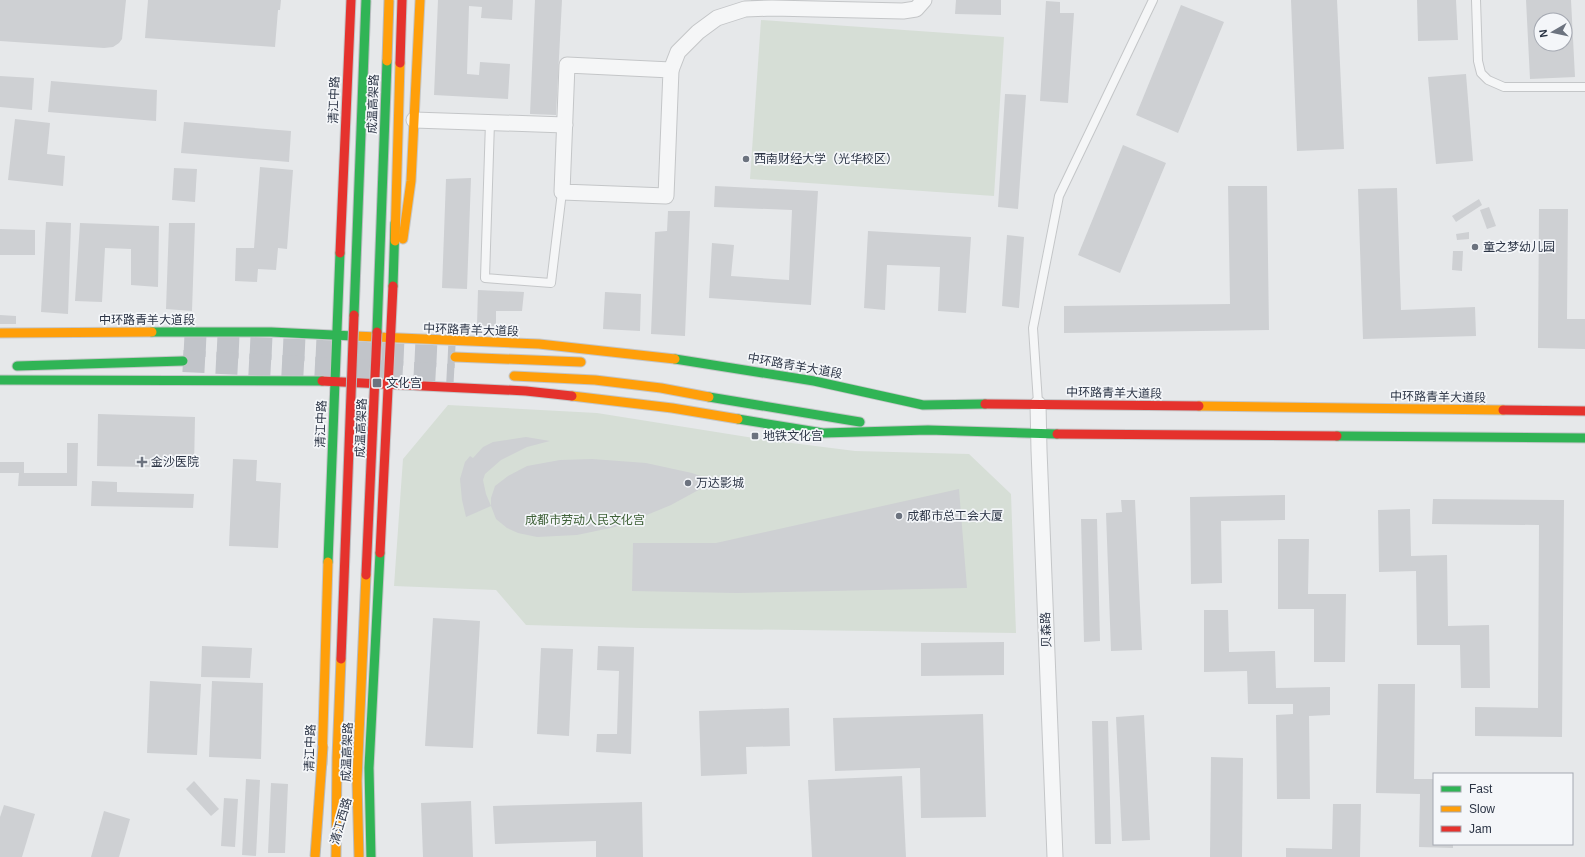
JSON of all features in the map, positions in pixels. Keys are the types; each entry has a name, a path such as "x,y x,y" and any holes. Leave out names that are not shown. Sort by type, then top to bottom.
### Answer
{"main road":[{"name":"清江中路","path":"317,855 326,660 334,381 351,0"},
{"name":"成温高架路","path":"336,857 337,758 366,0"},
{"name":"成温高架路","path":"360,857 357,781 373,428 389,0"},
{"path":"370,857 369,768 395,241 400,0"},
{"path":"395,241 393,135 400,0"},
{"path":"392,311 411,181 420,0"},
{"name":"中环路青羊大道段","path":"0,333 264,332 391,339 538,344 650,355 814,381 923,405 1038,404 1585,411"},
{"path":"455,357 592,362"},
{"path":"8,366 183,361"},
{"path":"502,376 595,380 661,388 736,403 892,428 1038,434 1585,438"},
{"path":"0,380 334,381 526,391 624,402 823,433 928,430"},
{"path":"860,401 923,405"},
{"path":"317,855 325,718 342,625"},
{"name":"清江西路","path":"350,835 369,768"}],"street":[{"path":"671,70 567,65 562,192 666,196 671,70 678,52 698,32 717,18 745,9 772,8 903,11 916,9 924,0"},
{"path":"414,120 565,125"},
{"name":"贝森路","path":"1038,404 1055,857"}],"lane":[{"path":"1038,404 1033,328 1059,196 1153,0"},
{"path":"1476,0 1478,60 1481,73 1488,80 1504,87 1585,87"},
{"path":"490,122 485,278 551,283 562,192"}],"green space":[{"path":"761,20 1004,37 994,196 750,179"},
{"name":"成都市劳动人民文化宫","path":"448,405 597,413 760,439 855,451 969,454 1011,494 1016,633 526,625 496,590 394,586 403,459"}],"building":[{"path":"0,0 126,0 122,39 113,47 104,48 0,41"},
{"path":"148,0 281,0 280,10 278,10 275,47 145,38"},
{"path":"438,0 513,0 512,20 481,18 482,7 469,6 467,74 479,75 480,62 510,64 508,99 434,95"},
{"path":"535,0 562,0 556,115 530,114"},
{"path":"783,0 783,3 751,1"},
{"path":"956,0 1001,0 1001,15 955,14"},
{"path":"1291,0 1337,0 1344,149 1297,151"},
{"path":"1417,0 1456,0 1458,40 1418,41"},
{"path":"1526,0 1571,0 1572,12 1533,12 1533,52 1573,52 1573,38 1575,77 1530,79"},
{"path":"1046,1 1060,2 1060,13 1074,13 1068,103 1040,101"},
{"path":"1181,5 1224,22 1178,133 1136,115"},
{"path":"1466,74 1473,161 1436,164 1428,77"},
{"path":"0,76 34,78 32,110 0,107"},
{"path":"51,81 157,90 156,121 48,112"},
{"path":"1005,94 1026,95 1018,209 998,207"},
{"path":"15,119 50,123 47,154 65,156 63,186 8,180"},
{"path":"184,122 291,131 289,162 181,153"},
{"path":"1123,145 1166,163 1120,273 1078,255"},
{"path":"260,167 293,170 287,249 278,248 276,270 258,269 257,282 235,281 236,248 254,248"},
{"path":"174,168 197,169 195,202 172,200"},
{"path":"471,178 467,289 442,288 446,179"},
{"path":"715,186 818,191 811,305 709,298 712,243 734,245 731,276 789,280 792,210 714,207"},
{"path":"1228,186 1267,186 1269,330 1064,333 1064,306 1230,304"},
{"path":"1397,188 1401,310 1475,307 1476,336 1363,339 1358,189"},
{"path":"1479,199 1482,205 1456,222 1452,216"},
{"path":"1489,207 1496,226 1487,229 1480,210"},
{"path":"1539,209 1568,209 1567,319 1585,319 1585,349 1538,348"},
{"path":"668,211 690,211 685,336 651,334 655,232 667,231"},
{"path":"46,222 71,223 68,314 41,312"},
{"path":"80,223 159,226 158,287 131,285 131,249 105,248 102,302 75,301"},
{"path":"169,223 195,223 192,311 166,309"},
{"path":"0,229 35,230 35,255 0,255"},
{"path":"868,231 971,237 966,313 938,311 940,267 887,265 885,310 864,308"},
{"path":"1469,232 1469,239 1457,240 1456,234"},
{"path":"1007,235 1024,237 1019,308 1002,306"},
{"path":"1453,251 1463,251 1462,271 1452,270"},
{"path":"478,290 524,292 522,311 496,311 496,327 477,325"},
{"path":"605,292 641,294 640,331 603,329"},
{"path":"0,315 16,316 16,324 0,324"},
{"path":"98,414 195,417 194,468 97,466"},
{"path":"526,437 550,441 527,447 501,460 485,474 483,480 486,494 491,506 466,517 462,500 460,479 465,462 470,456 473,458 483,447 493,442"},
{"path":"67,443 78,443 77,486 18,486 19,473 0,473 0,462 24,462 24,473 67,473"},
{"path":"233,459 257,460 256,481 281,483 278,548 229,546"},
{"path":"592,459 646,463 692,473 715,481 671,505 642,517 615,527 577,535 537,537 518,533 507,528 496,519 491,506 491,498 495,486 508,476 527,466 560,460"},
{"path":"92,481 117,482 117,492 194,494 193,508 91,506"},
{"name":"成都市总工会大厦","path":"959,489 967,588 736,593 632,591 633,543 716,543"},
{"path":"1285,495 1285,520 1221,521 1222,583 1191,584 1190,497"},
{"path":"1433,499 1564,500 1562,737 1475,736 1475,707 1538,708 1539,525 1432,524"},
{"path":"1121,500 1135,500 1142,650 1111,651 1106,513 1122,512"},
{"path":"1410,509 1411,556 1447,555 1448,626 1489,625 1490,688 1461,688 1460,645 1417,645 1416,571 1379,572 1378,510"},
{"path":"1081,519 1097,519 1100,641 1084,642"},
{"path":"1278,539 1309,539 1308,594 1346,594 1345,662 1314,662 1314,609 1278,609"},
{"path":"1204,610 1228,610 1229,652 1275,651 1276,688 1330,687 1330,715 1309,716 1310,799 1277,799 1276,715 1293,714 1293,704 1248,704 1247,671 1204,672"},
{"path":"433,618 480,621 473,748 425,746"},
{"path":"1004,642 1004,675 921,676 921,643"},
{"path":"202,646 252,648 250,678 201,677"},
{"path":"598,646 634,647 631,754 596,752 597,734 617,734 619,671 597,670"},
{"path":"541,648 573,649 569,736 537,734"},
{"path":"150,681 201,684 197,755 147,753"},
{"path":"212,681 263,683 261,759 209,757"},
{"path":"1378,684 1415,684 1414,779 1433,779 1433,845 1453,845 1453,848 1419,847 1420,794 1376,793"},
{"path":"789,708 790,746 746,747 747,774 701,776 699,711"},
{"path":"983,714 986,817 921,818 920,768 835,771 833,718"},
{"path":"1144,715 1150,840 1122,841 1116,717"},
{"path":"1092,721 1108,721 1111,844 1095,844"},
{"path":"1211,757 1243,758 1242,857 1210,857"},
{"path":"902,776 906,857 812,857 808,780"},
{"path":"246,779 260,780 256,856 242,855"},
{"path":"194,781 219,809 211,816 186,789"},
{"path":"271,783 288,784 285,853 268,853"},
{"path":"224,798 238,799 235,847 221,846"},
{"path":"471,801 473,857 423,857 421,803"},
{"path":"642,802 643,857 596,857 596,841 495,844 493,806"},
{"path":"1333,804 1361,804 1360,857 1286,857 1286,848 1332,849"},
{"path":"4,805 35,814 22,857 0,857 0,817"},
{"path":"104,811 130,819 119,857 91,857"}],"tunnel":[{"path":"184,345 455,357"},
{"path":"183,361 454,375"}],"traffic: fast":[{"path":"354,315 366,0"},
{"path":"377,332 387,61"},
{"path":"393,286 395,223"},
{"path":"328,562 340,253"},
{"path":"152,332 271,332 354,336"},
{"path":"675,359 814,381 923,405 985,404"},
{"path":"17,366 183,361"},
{"path":"0,380 322,381"},
{"path":"709,397 860,422"},
{"path":"738,419 823,433 928,430 1057,434"},
{"path":"1337,436 1585,438"},
{"path":"371,857 369,768 380,553"}],"traffic: slow":[{"path":"387,61 389,0"},
{"path":"403,239 411,181 420,0"},
{"path":"395,241 400,63"},
{"path":"0,333 152,332"},
{"path":"354,336 539,344 675,359"},
{"path":"455,357 581,362"},
{"path":"514,376 595,380 661,388 709,397"},
{"path":"572,396 672,408 738,419"},
{"path":"1199,406 1503,410"},
{"path":"322,764 328,562"},
{"path":"359,857 357,781 366,575"},
{"path":"336,857 337,758 341,659"},
{"path":"315,857 323,746"}],"traffic: jam":[{"path":"340,253 351,0"},
{"path":"400,63 402,0"},
{"path":"380,553 393,286"},
{"path":"341,659 354,315"},
{"path":"366,575 377,332"},
{"path":"322,381 526,391 572,396"},
{"path":"985,404 1199,406"},
{"path":"1503,410 1585,411"},
{"path":"1057,434 1337,436"}],"place":[{"name":"西南财经大学（光华校区）","path":"746,159"},
{"name":"童之梦幼儿园","path":"1475,247"},
{"name":"文化宫","path":"377,383"},
{"name":"地铁文化宫","path":"755,436"},
{"name":"金沙医院","path":"142,462"},
{"name":"万达影城","path":"688,483"},
{"name":"成都市总工会大厦","path":"899,516"}]}
